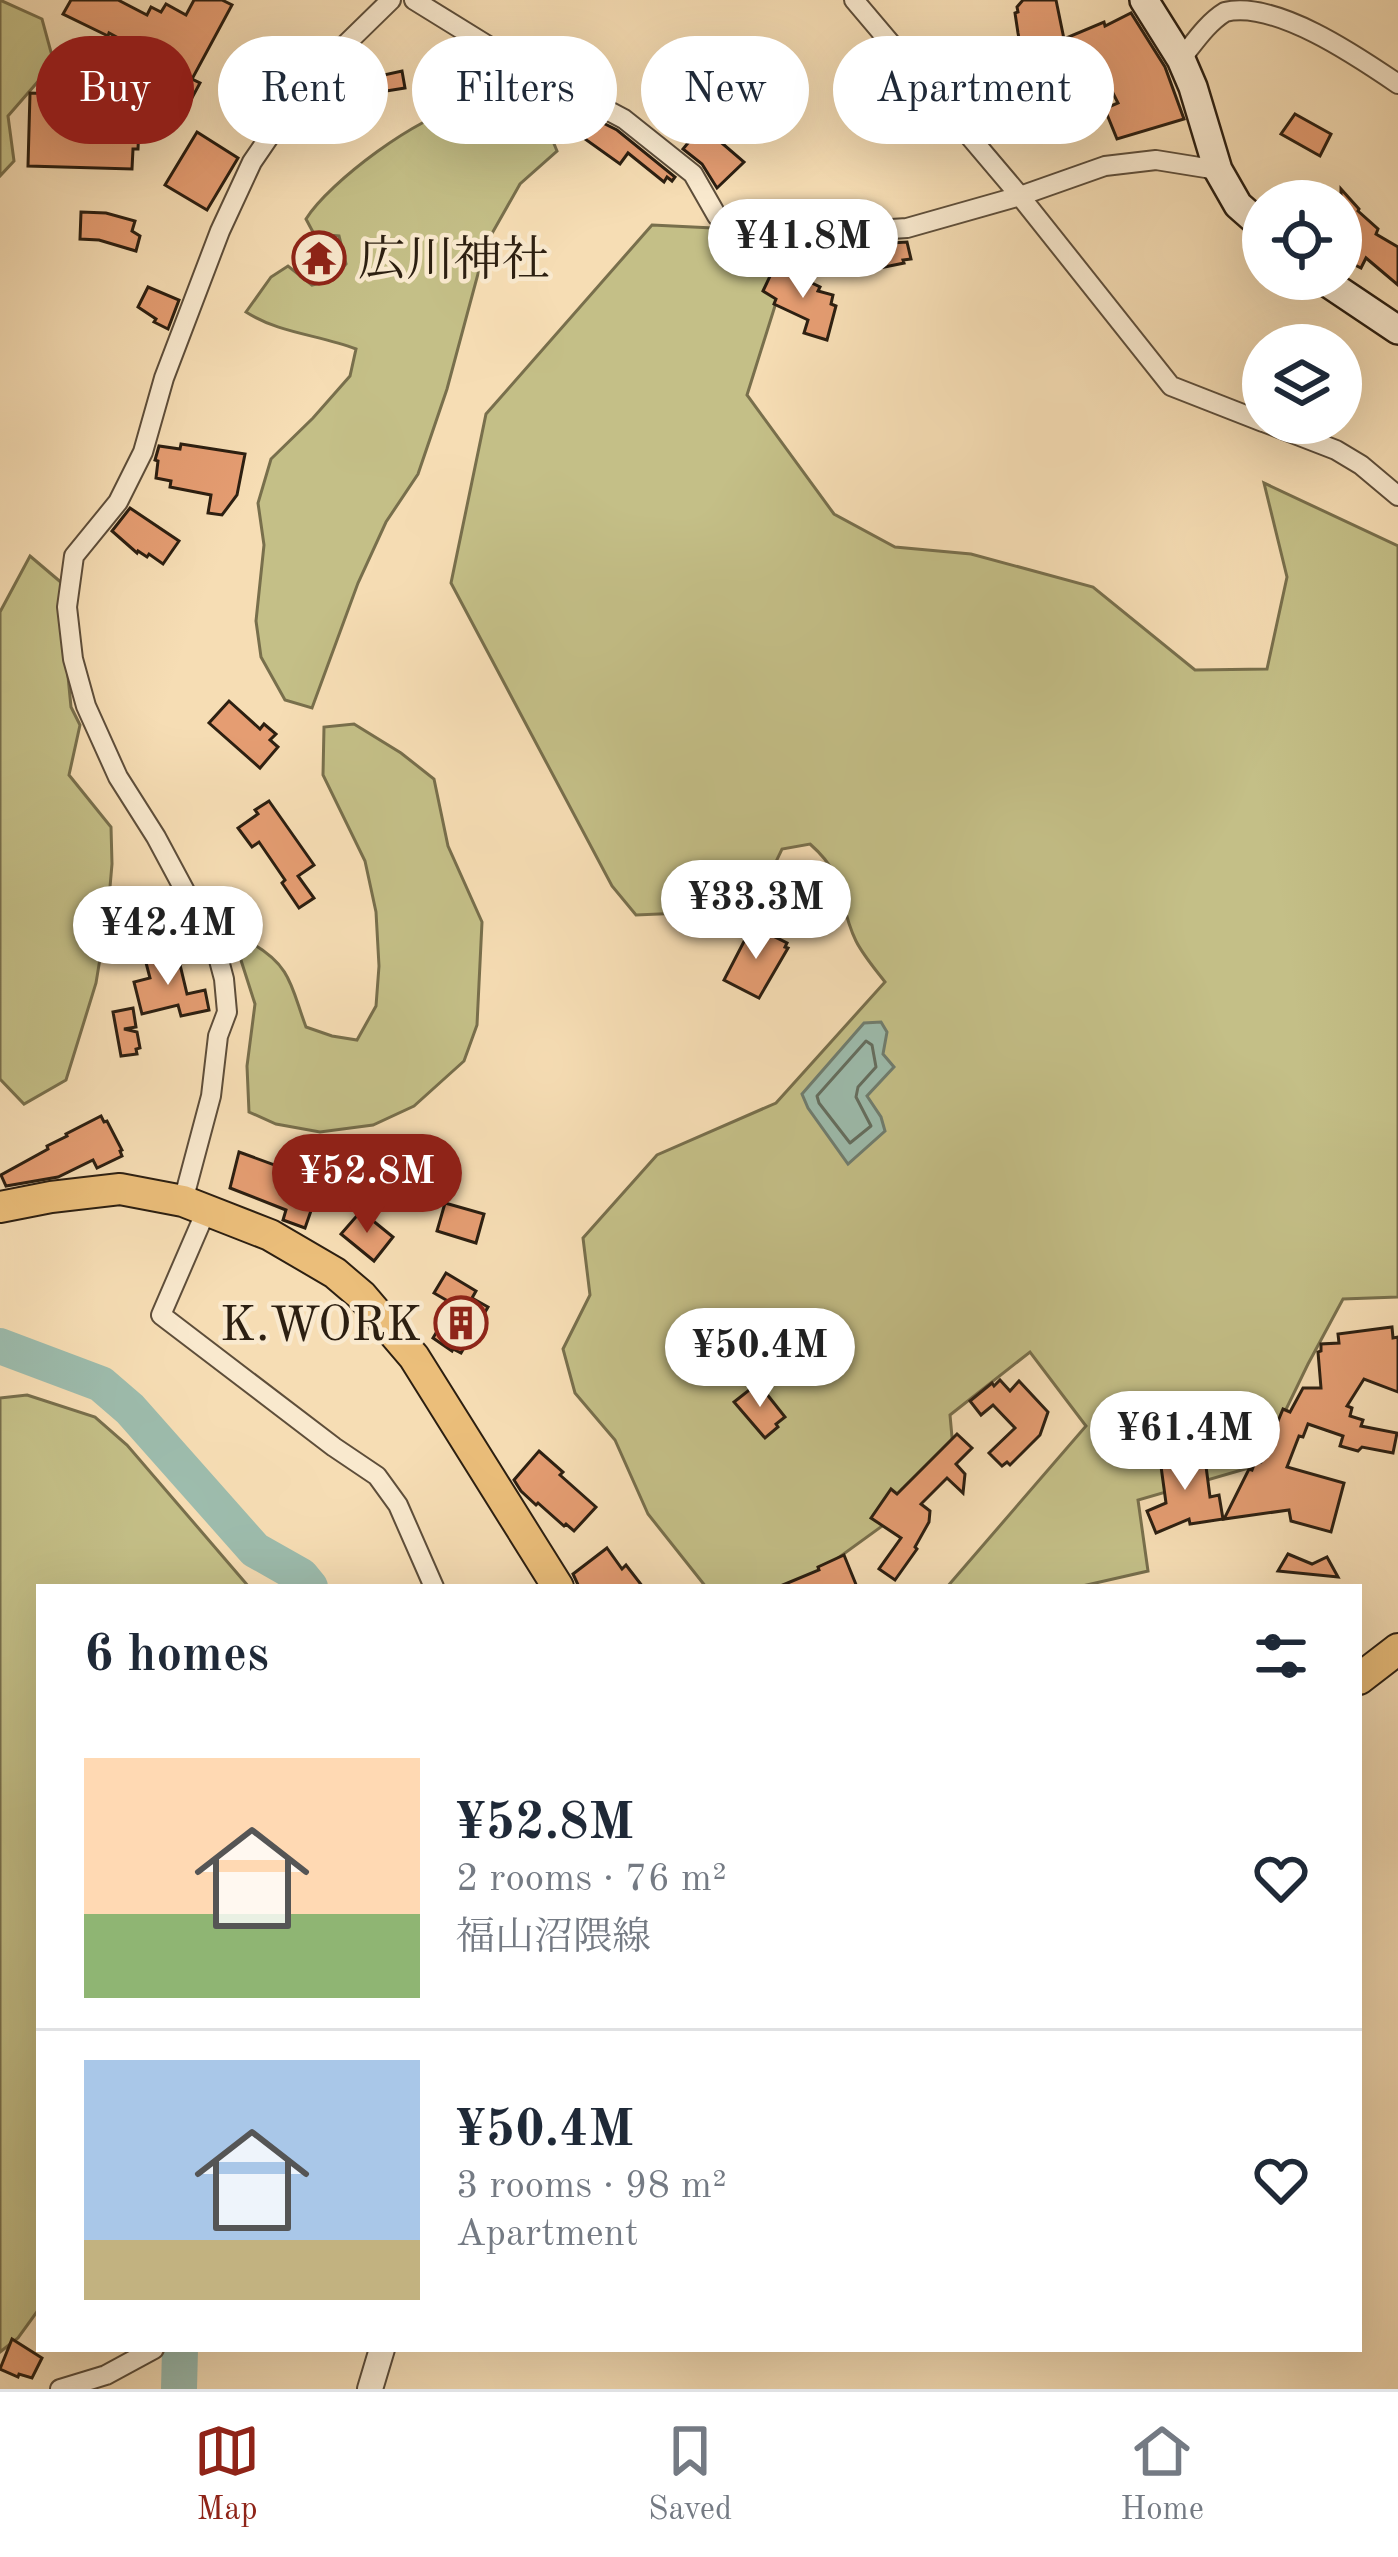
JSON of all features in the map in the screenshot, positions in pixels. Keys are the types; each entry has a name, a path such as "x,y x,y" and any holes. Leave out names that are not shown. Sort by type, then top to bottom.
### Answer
{"main road":[{"path":"1144,0 1181,59 1218,170 1242,209"},
{"path":"1353,300 1398,331"},
{"path":"0,1207 120,1189 194,1206 270,1235 335,1273 362,1296 414,1357 556,1584"},
{"path":"1362,1677 1398,1649"}],"street":[{"path":"391,0 306,83 252,162 220,231 164,378 143,452 118,502 74,556 67,607 73,659 86,706 118,777 156,836 216,949 224,979 227,1012 218,1036 194,1206 161,1316 376,1476 398,1505 433,1584"},
{"path":"414,0 503,55 624,119 693,174 716,216 751,238 907,228 1105,166 1156,160 1218,170"},
{"path":"854,0 1021,196 1171,386 1242,413"},
{"path":"1181,59 1212,21 1230,9 1253,4 1293,13 1398,83"},
{"path":"1321,444 1361,465 1398,496"},
{"path":"60,2389 106,2374 148,2352"},
{"path":"370,2389 381,2352"}],"shaded area":[{"path":"0,0 42,19 47,36 36,36 36,84 8,116 14,161 0,176"},
{"path":"412,129 412,144 554,144 557,151 520,184 486,244 447,389 418,474 386,522 358,583 312,708 285,700 261,657 256,621 264,545 258,503 271,459 350,376 356,349 272,325 246,312 271,277 288,266 312,285 333,280 346,264 339,236 314,234 306,219 334,187"},
{"path":"652,225 713,228 785,274 747,395 834,514 895,547 971,554 1093,587 1195,670 1267,669 1287,577 1264,483 1398,546 1398,1297 1343,1299 1259,1465 1138,1500 1148,1571 1091,1584 950,1584 1086,1426 1030,1352 950,1415 953,1448 885,1524 802,1584 704,1584 648,1514 615,1440 575,1393 563,1349 590,1295 583,1238 657,1155 776,1103 885,982 856,941 831,868 810,844 782,849 753,910 636,915 612,886 451,583 486,414"},
{"path":"30,556 63,584 71,707 80,725 69,775 111,827 112,864 96,983 66,1080 24,1104 0,1079 0,612"},
{"path":"354,724 434,779 448,846 482,922 477,1025 464,1061 414,1106 373,1125 320,1132 276,1124 249,1112 247,1066 255,1004 239,954 253,944 276,961 306,1027 357,1040 376,1006 376,912 365,861 323,775 324,727"},
{"path":"27,1395 95,1417 127,1445 246,1584 36,1584 36,2313 18,2338 0,2352 0,1398"}],"water":[{"path":"881,1022 887,1032 883,1054 894,1067 867,1096 885,1131 848,1164 802,1094 864,1023"}],"building":[{"path":"71,0 118,0 147,15 151,7 161,12 166,4 186,15 194,0 222,0 232,5 194,75 194,36 108,36 63,14"},
{"path":"1023,0 1056,0 1063,36 1019,36 1017,7"},
{"path":"1131,13 1165,67 1184,119 1117,139 1114,105 1118,103 1114,36 1071,36"},
{"path":"402,71 405,88 388,91 388,74"},
{"path":"30,93 36,93 36,144 138,144 133,149 132,169 28,166"},
{"path":"1295,114 1331,134 1320,156 1281,134"},
{"path":"617,130 675,177 664,182 628,153 620,164 592,144 617,144"},
{"path":"197,132 238,158 207,210 165,185 194,144"},
{"path":"687,144 723,144 744,162 717,188 702,164 683,149"},
{"path":"81,212 135,221 132,231 140,236 136,251 80,239"},
{"path":"1362,215 1378,229 1376,234 1398,247 1398,285 1366,258 1362,266"},
{"path":"907,242 911,259 904,263 870,270 874,262 829,265 827,247"},
{"path":"779,267 833,295 831,304 836,306 827,340 804,333 808,320 774,304 776,299 763,291"},
{"path":"148,287 179,300 168,329 138,307"},
{"path":"181,444 245,454 237,495 222,515 208,513 211,495 170,487 171,481 156,478 159,446 180,449"},
{"path":"130,508 179,541 163,564 149,554 137,553 112,531"},
{"path":"229,701 260,729 264,724 276,734 270,740 278,747 260,768 209,723"},
{"path":"269,801 314,865 298,876 314,898 299,908 259,842 252,847 238,828"},
{"path":"755,927 787,943 788,948 759,998 724,980"},
{"path":"177,952 187,994 205,990 209,1010 181,1016 178,1005 142,1014 134,982 150,978 145,959"},
{"path":"133,1008 136,1027 124,1029 137,1032 140,1048 137,1054 121,1056 113,1012"},
{"path":"101,1116 122,1156 97,1168 93,1160 58,1177 6,1186 1,1175"},
{"path":"239,1152 321,1182 305,1228 283,1220 286,1210 230,1188"},
{"path":"445,1203 484,1214 476,1243 437,1231"},
{"path":"361,1211 393,1237 374,1261 341,1234"},
{"name":"K.WORK","path":"446,1273 476,1291 472,1298 488,1307 461,1353 433,1338 453,1304 434,1293"},
{"path":"1392,1327 1393,1338 1398,1337 1398,1392 1364,1379 1347,1406 1352,1408 1350,1416 1363,1420 1361,1426 1397,1433 1393,1453 1340,1446 1343,1436 1308,1424 1287,1467 1344,1483 1331,1532 1291,1521 1289,1510 1224,1519 1249,1469 1261,1462 1283,1409 1290,1412 1303,1388 1321,1388 1321,1344 1339,1343 1338,1334"},
{"path":"1000,1380 1010,1391 1019,1381 1048,1412 1040,1435 1010,1465 1002,1466 989,1453 1015,1428 993,1405 981,1415 970,1401"},
{"path":"758,1383 785,1417 765,1438 734,1402"},
{"path":"957,1434 972,1448 956,1464 965,1474 963,1493 947,1478 921,1504 930,1511 929,1522 895,1580 879,1569 901,1538 871,1518 891,1489 897,1494"},
{"path":"539,1451 596,1507 574,1531 536,1505 514,1480"},
{"path":"1204,1451 1210,1497 1219,1495 1223,1519 1190,1524 1189,1519 1156,1533 1147,1511 1166,1503 1160,1459"},
{"path":"607,1548 641,1584 578,1584 573,1574"},
{"path":"1288,1554 1312,1564 1327,1557 1338,1577 1278,1571"},
{"path":"844,1555 856,1584 785,1584"},
{"path":"12,2339 42,2358 32,2378 0,2369"}],"waterway":[{"path":"0,1346 101,1384 130,1409 255,1550 308,1584"},
{"path":"179,2389 180,2352"}],"place":[{"name":"広川神社","path":"319,258"},
{"name":"K.WORK","path":"461,1323"}]}
